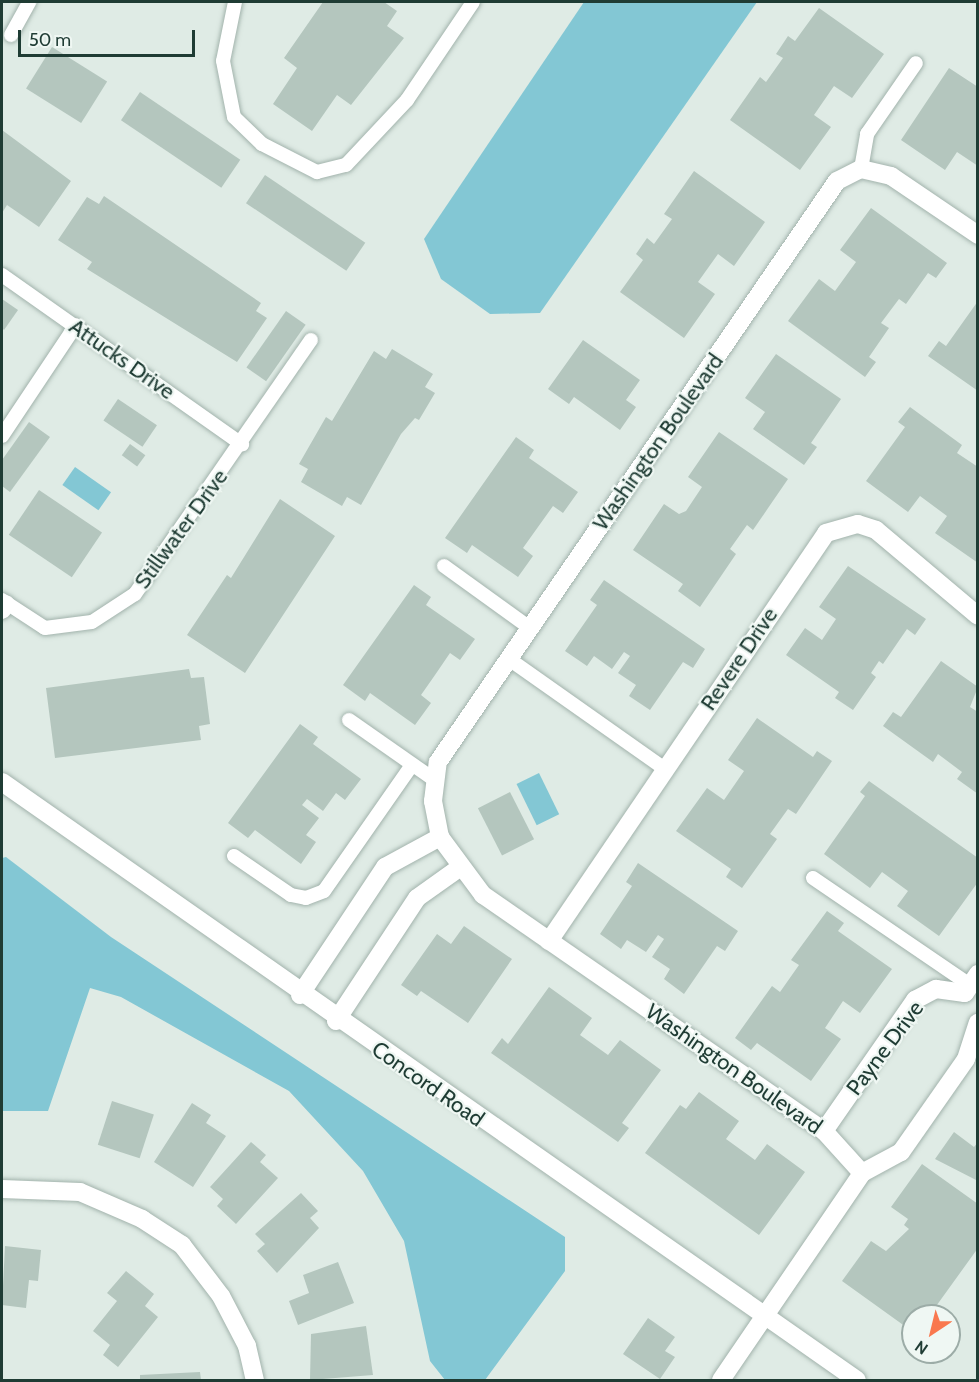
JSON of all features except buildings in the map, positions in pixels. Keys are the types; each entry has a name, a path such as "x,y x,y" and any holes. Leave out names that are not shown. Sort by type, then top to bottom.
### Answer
{"street":[{"path":"861,169 891,176 978,235"},
{"name":"Washington Boulevard","path":"861,169 837,181 438,762 436,781 440,837 459,868 483,895 824,1131 862,1173"},
{"name":"Revere Drive","path":"549,941 826,533 858,524 876,530 978,616"},
{"name":"Concord Road","path":"2,782 300,996 857,1380"},
{"path":"300,996 385,867 440,837"},
{"path":"336,1020 417,898 459,868"},
{"path":"721,1380 862,1173 901,1152 966,1059 978,1022 971,984"},
{"name":"Payne Drive","path":"824,1131 915,1000 936,989 971,984"},
{"path":"2,1189 80,1192 142,1219 182,1245 222,1296 247,1346 255,1380"}],"lane":[{"path":"11,35 29,2"},
{"path":"236,2 223,61 234,117 262,144 317,172 346,165 407,99 473,2"},
{"path":"861,169 867,134 916,63"},
{"name":"Attucks Drive","path":"2,275 242,444"},
{"path":"2,436 76,325"},
{"name":"Stillwater Drive","path":"3,604 45,628 92,622 135,594 242,444 311,340"},
{"path":"444,566 530,628"},
{"path":"509,659 665,769"},
{"path":"349,720 436,781"},
{"path":"234,856 291,895 306,898 324,891 412,765"},
{"path":"813,878 971,984"}],"water":[{"path":"584,2 757,2 540,313 490,314 441,279 424,239"},
{"path":"75,467 111,492 98,510 62,485"},
{"path":"539,773 559,814 537,825 517,784"},
{"path":"6,857 111,937 565,1237 565,1271 485,1380 445,1380 430,1361 404,1241 363,1171 289,1091 121,997 90,988 48,1111 2,1111 2,858"}]}
